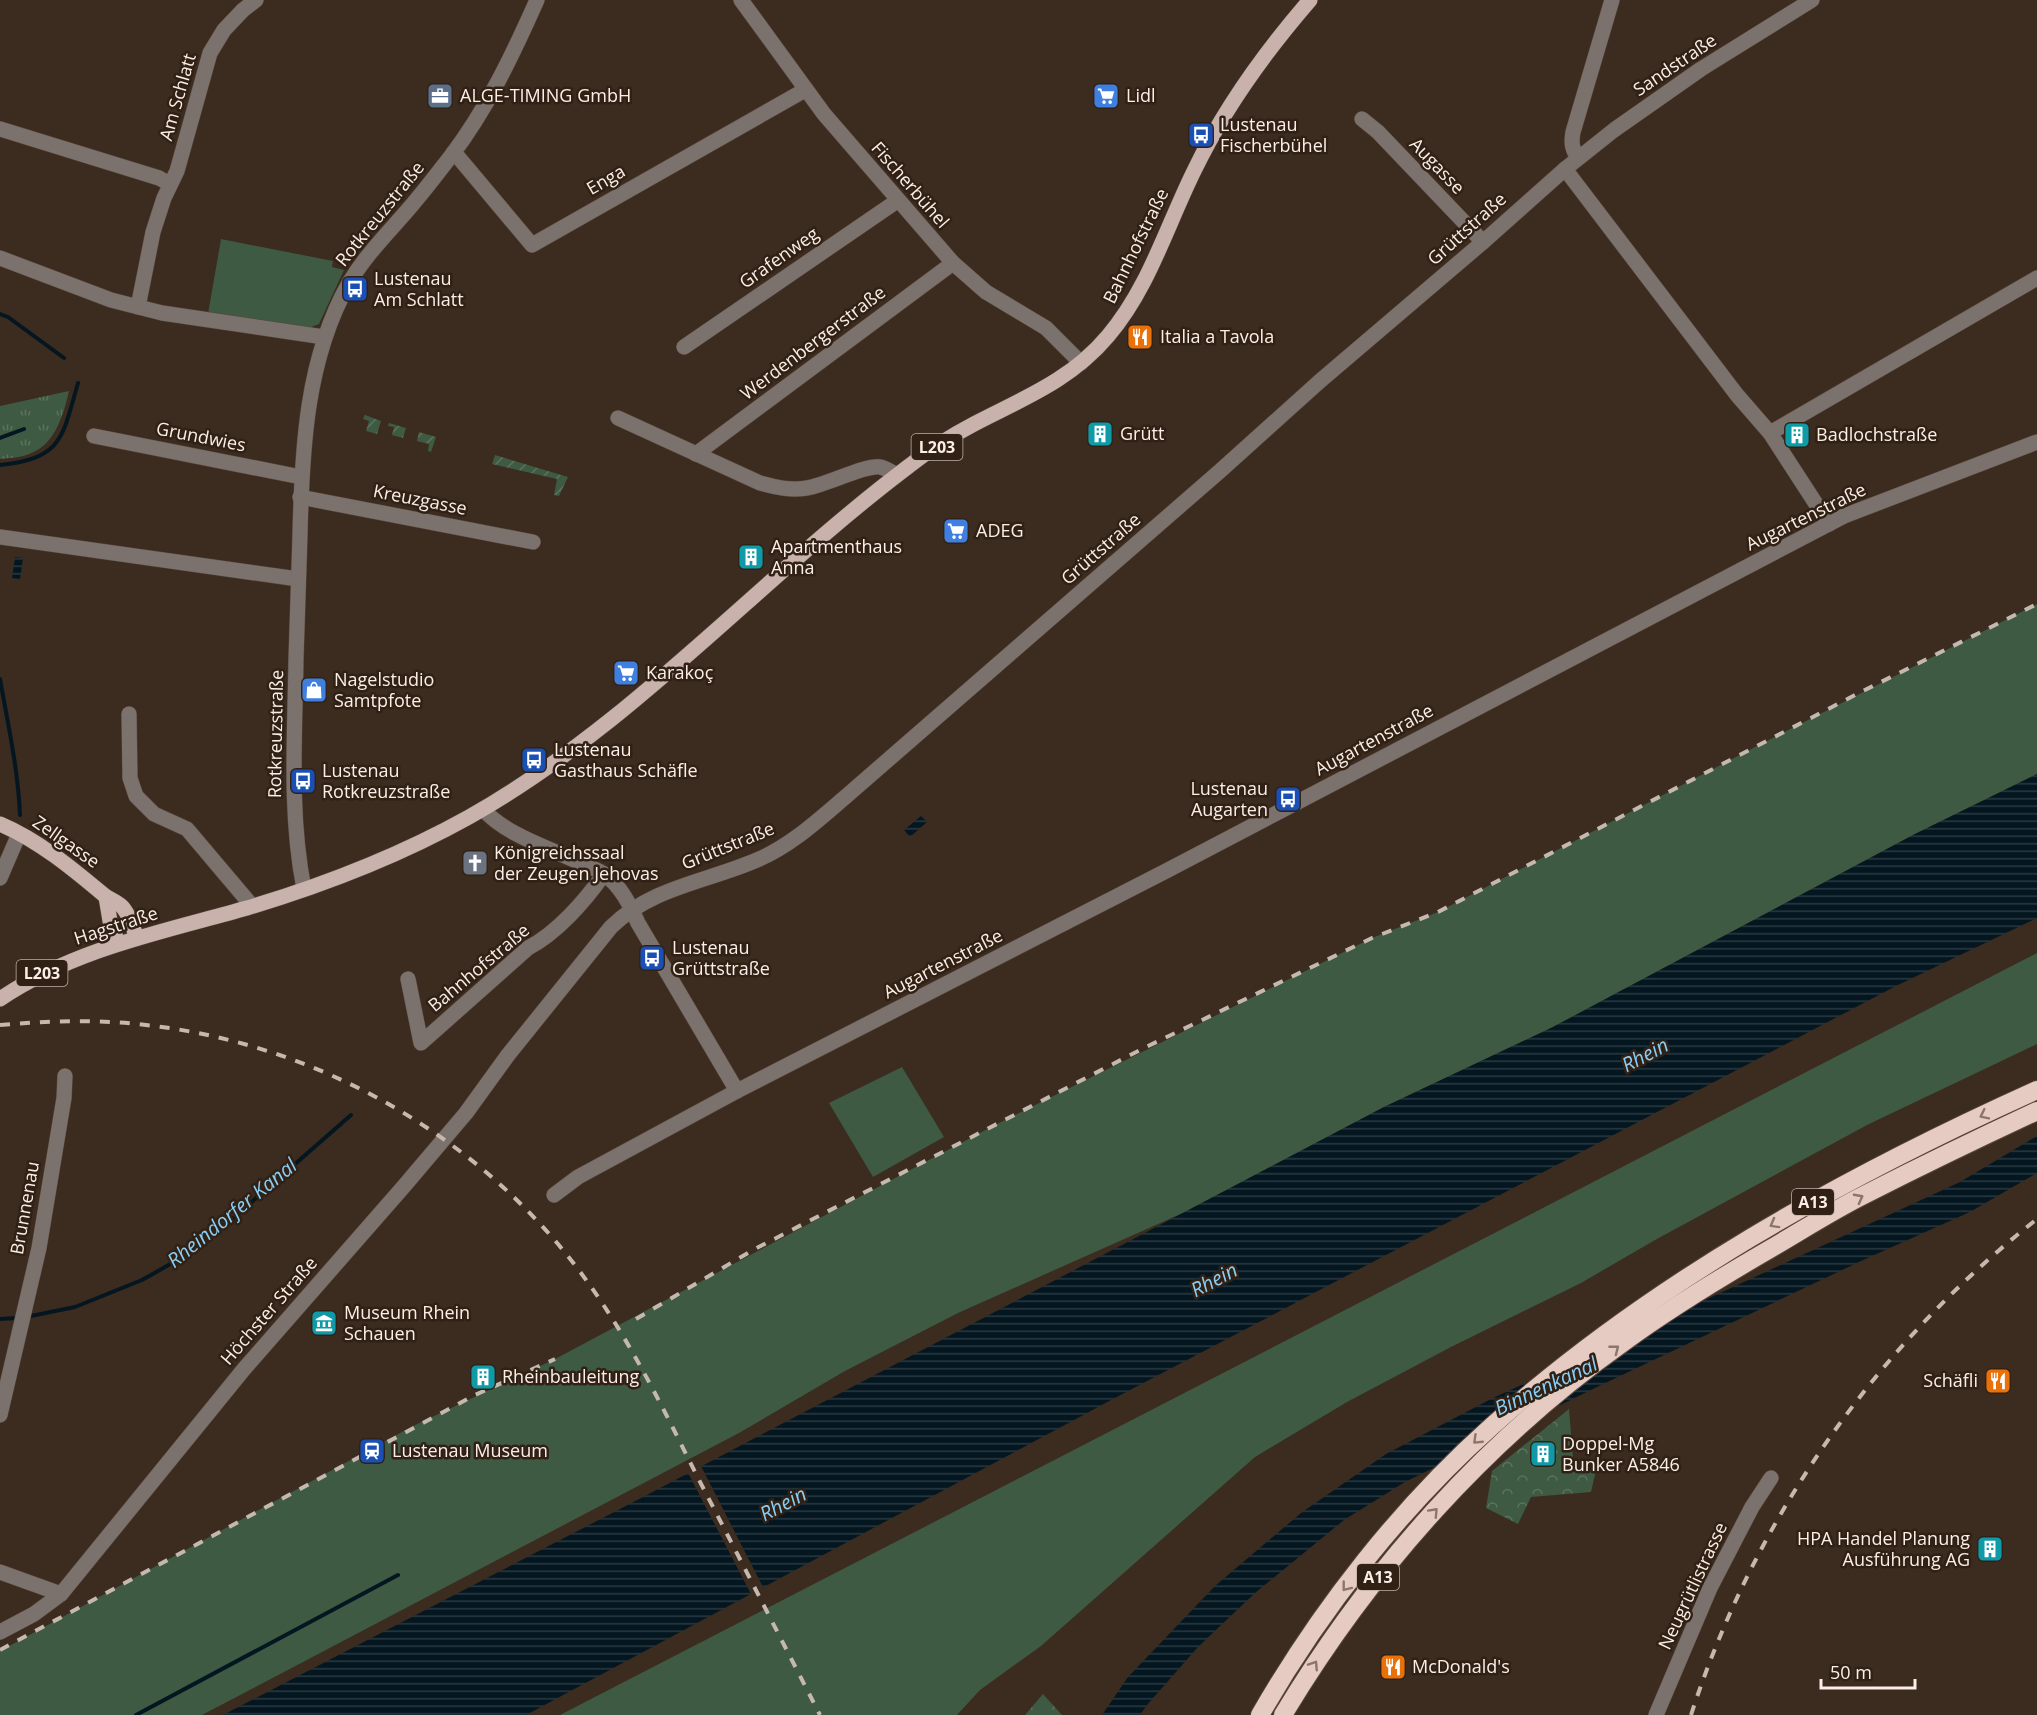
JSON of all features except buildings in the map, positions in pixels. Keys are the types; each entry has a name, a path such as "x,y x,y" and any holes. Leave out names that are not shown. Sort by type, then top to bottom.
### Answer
{"highway":[{"name":"A13","path":"1260,1715 1297,1655 1334,1602 1381,1542 1424,1494 1493,1425 1602,1335 1668,1289 1762,1230 1923,1144 2037,1090"},
{"name":"A13","path":"1283,1715 1334,1636 1375,1581 1421,1526 1490,1454 1567,1386 1624,1342 1737,1268 1861,1196 2037,1111"}],"main road":[{"name":"Bahnhofstraße","path":"483,809 582,744 674,668 897,475 962,431 1044,389 1081,363 1110,334 1138,291 1203,153 1237,95 1267,52 1310,0"},
{"name":"Hagstraße","path":"0,999 47,971 118,944 252,906 374,864 483,809"},
{"name":"Zellgasse","path":"0,824 19,834 122,906 129,916 137,938"},
{"path":"106,897 110,921 118,944"}],"street":[{"name":"Am Schlatt","path":"138,307 153,232 177,171 210,53 224,30 256,0"},
{"name":"Rotkreuzstraße","path":"304,889 293,784 297,579 301,477 313,382 324,337 348,285 361,264 453,153 493,91 537,0"},
{"name":"Fischerbühel","path":"741,0 805,90 897,201 953,263 986,292 1046,328 1081,363"},
{"path":"1578,158 1571,142 1572,132 1612,0"},
{"name":"Sandstraße","path":"1565,169 1614,130 1701,69 1812,0"},
{"name":"Enga","path":"453,153 532,245 805,90"},
{"name":"Augasse","path":"1362,118 1483,242"},
{"path":"0,129 159,178 170,184"},
{"path":"1565,169 1708,357 1770,433 1829,524"},
{"name":"Grüttstraße","path":"632,909 652,897 759,859 798,836 1565,169"},
{"name":"Grafenweg","path":"684,347 897,201"},
{"path":"0,258 89,292 162,313 324,337"},
{"name":"Werdenbergerstraße","path":"696,454 953,263"},
{"path":"1770,433 2037,278"},
{"path":"618,418 760,483 778,488 805,489 872,467 883,467 897,475"},
{"name":"Grundwies","path":"94,436 301,477"},
{"name":"Augartenstraße","path":"554,1195 578,1177 737,1091 1195,856 1844,516 2037,442"},
{"name":"Kreuzgasse","path":"300,497 533,542"},
{"path":"0,537 297,579"},
{"path":"129,714 130,778 136,796 154,814 188,829 252,906"},
{"path":"483,809 491,818 509,829 604,874 628,900 638,923 737,1091"},
{"path":"0,878 19,834"},
{"name":"Bahnhofstraße","path":"408,979 422,1043 528,948 541,941 588,896 604,874"},
{"name":"Höchster Straße","path":"0,1632 34,1614 61,1594 244,1369 466,1113 508,1054 611,927 632,909"},
{"name":"Brunnenau","path":"0,1415 39,1248 64,1098 65,1076"},
{"name":"Neugrütlistrasse","path":"1656,1715 1710,1588 1752,1507 1771,1478"},
{"path":"0,1572 61,1594"}],"green space":[{"path":"221,239 333,261 332,267 344,270 319,324 306,329 208,314"},
{"path":"69,391 61,420 52,437 45,444 26,455 0,459 0,406"},
{"path":"365,415 381,421 377,434 366,431 369,421 363,419"},
{"path":"389,423 406,428 403,438 392,435 394,427 388,426"},
{"path":"419,432 436,437 431,452 428,451 429,444 417,441"},
{"path":"495,455 568,477 559,496 554,495 557,479 492,464"},
{"path":"2037,604 2037,774 1915,834 1553,1027 1384,1107 1185,1212 958,1313 845,1371 739,1433 202,1715 0,1715 0,1651 413,1426 555,1359 991,1127 1372,938 1438,912"},
{"path":"2037,953 2037,1044 1869,1124 1655,1240 1581,1283 1451,1347 1347,1402 1255,1457 1041,1646 980,1690 957,1715 560,1715"},
{"path":"902,1067 944,1137 873,1177 829,1103"},
{"path":"1569,1409 1573,1458 1596,1470 1591,1492 1531,1497 1518,1524 1486,1508 1492,1471"},
{"path":"1043,1694 1062,1715 1025,1715"}],"water":[{"path":"15,557 23,558 20,579 12,578"},
{"name":"Rhein","path":"2037,774 2037,918 1896,986 1113,1399 526,1715 223,1715 1384,1107 1553,1027 1915,834"},
{"path":"921,816 927,822 910,837 904,830"},
{"name":"Binnenkanal","path":"2037,1136 2037,1173 1970,1212 1861,1261 1597,1387 1405,1482 1344,1520 1255,1593 1198,1647 1140,1715 1102,1715 1128,1677 1215,1586 1301,1513 1386,1454 1491,1399 1960,1182"}],"pier":[{"path":"700,1464 764,1589 752,1596 687,1471"}],"waterway":[{"path":"0,314 8,317 64,358"},
{"path":"0,465 37,457 57,442 68,418 78,383"},
{"path":"0,438 24,429"},
{"path":"0,679 15,764 20,815"},
{"name":"Rheindorfer Kanal","path":"26,1317 75,1307 142,1280 181,1258 230,1221 351,1115"},
{"name":"Rheindorfer Kanal","path":"0,1319 18,1318"},
{"path":"136,1715 398,1575"}],"railway":[{"path":"636,1319 753,1250 1142,1049 1372,938 1438,912 1857,694 2037,604"},
{"path":"0,1025 73,1021 128,1023 210,1035 272,1052 332,1075 389,1104 443,1139 494,1179 540,1224 581,1273 614,1321 657,1398 820,1715"},
{"path":"1691,1715 1717,1643 1749,1573 1786,1506 1827,1441 1873,1380 1924,1322 1978,1268 2037,1219"},
{"path":"0,1650 475,1395 555,1359"}],"place":[{"name":"ALGE-TIMING GmbH","path":"440,96"},
{"name":"Lidl","path":"1106,96"},
{"name":"Lustenau Fischerbühel","path":"1201,135"},
{"name":"Lustenau Am Schlatt","path":"355,289"},
{"name":"Italia a Tavola","path":"1140,337"},
{"name":"Grütt","path":"1100,434"},
{"name":"Badlochstraße","path":"1797,435"},
{"name":"ADEG","path":"956,531"},
{"name":"Apartmenthaus Anna","path":"751,557"},
{"name":"Karakoç","path":"626,673"},
{"name":"Nagelstudio Samtpfote","path":"314,690"},
{"name":"Lustenau Gasthaus Schäfle","path":"534,760"},
{"name":"Lustenau Rotkreuzstraße","path":"303,781"},
{"name":"Lustenau Augarten","path":"1288,799"},
{"name":"Königreichssaal der Zeugen Jehovas","path":"475,863"},
{"name":"Lustenau Grüttstraße","path":"652,958"},
{"name":"Museum Rhein Schauen","path":"324,1323"},
{"name":"Rheinbauleitung","path":"483,1377"},
{"name":"Schäfli","path":"1998,1381"},
{"name":"Lustenau Museum","path":"372,1451"},
{"name":"Doppel-Mg Bunker A5846","path":"1543,1454"},
{"name":"HPA Handel Planung Ausführung AG","path":"1990,1549"},
{"name":"McDonald's","path":"1393,1667"}]}
